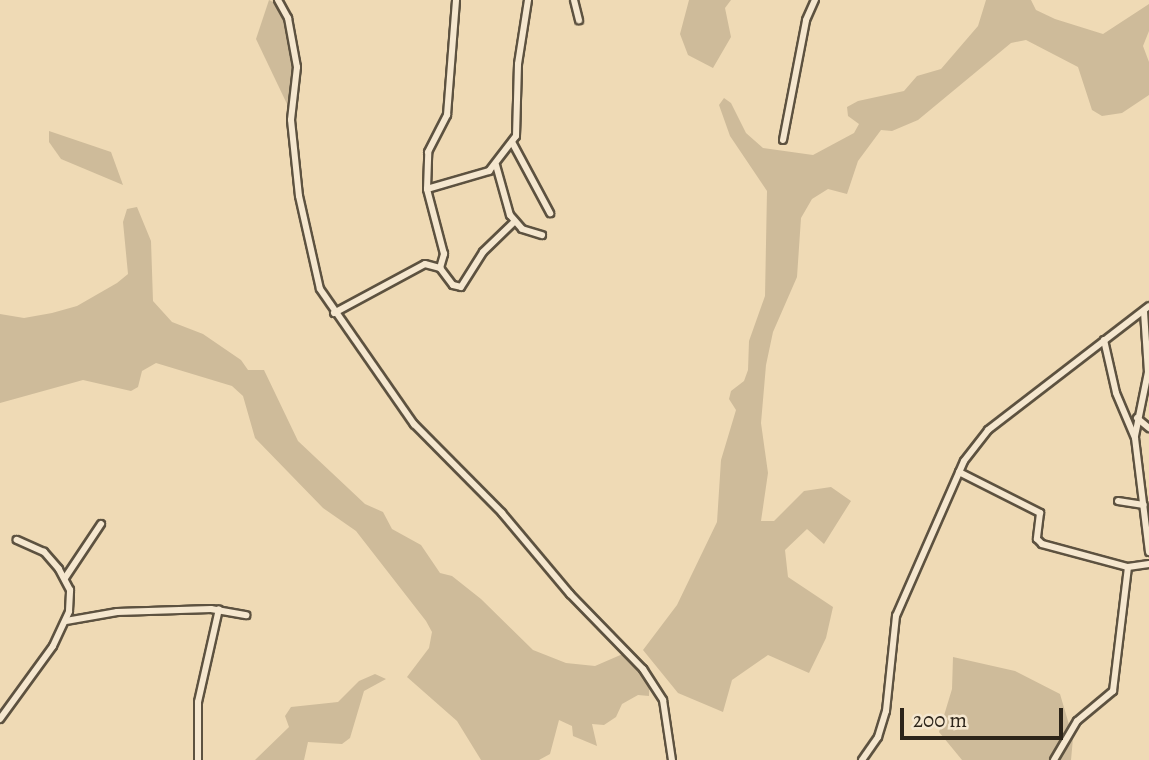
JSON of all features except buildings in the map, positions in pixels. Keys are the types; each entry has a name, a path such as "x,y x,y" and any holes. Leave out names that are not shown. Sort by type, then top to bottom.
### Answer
{"street":[{"path":"278,0 288,18 297,67 291,120 299,196 320,289 334,313 414,424 502,513 570,594 643,669 663,700 672,760"},
{"path":"440,268 444,254 427,189 430,140 447,115 456,0"},
{"path":"427,189 496,166 519,129 518,64 528,0"},
{"path":"574,0 579,20"},
{"path":"783,140 806,20 815,0"},
{"path":"512,142 550,213"},
{"path":"496,166 514,222 542,235"},
{"path":"334,313 425,264 440,268 457,288 466,285 484,252 514,222"},
{"path":"862,760 882,728 896,616 958,472 988,430 1146,309"},
{"path":"1146,309 1148,372 1135,438 1149,552"},
{"path":"1104,340 1116,393 1135,438"},
{"path":"1137,418 1149,428"},
{"path":"958,472 1040,513 1037,539 1042,544 1128,567 1149,564"},
{"path":"1118,501 1144,505"},
{"path":"65,578 101,524"},
{"path":"0,719 66,621 70,590 65,578 44,552 17,540"},
{"path":"1054,760 1077,721 1113,691 1128,567"},
{"path":"66,621 117,612 219,609 246,615"},
{"path":"198,760 198,702 219,609"}],"shaded area":[{"path":"269,0 277,4 283,20 295,84 293,102 287,104 256,39"},
{"path":"689,0 731,0 725,8 731,37 713,68 688,55 680,34"},
{"path":"986,0 1031,0 1036,10 1055,19 1103,34 1149,4 1149,31 1143,46 1149,62 1149,95 1122,113 1102,116 1092,110 1078,67 1026,40 1011,43 918,120 892,131 881,130 858,161 847,194 828,189 812,199 801,218 797,277 773,332 766,365 761,423 768,473 761,521 774,521 804,491 831,487 851,501 824,544 807,529 785,550 788,577 833,607 826,638 809,673 768,655 732,680 723,712 678,693 643,650 677,605 717,522 721,460 736,410 729,399 731,391 744,381 748,370 749,341 765,296 767,191 730,136 719,105 724,98 731,103 746,133 763,148 813,155 854,133 859,124 848,116 847,107 858,101 904,91 917,76 941,69 978,26"},
{"path":"49,131 111,152 123,185 61,159 49,142"},
{"path":"137,207 151,241 153,301 172,322 203,334 241,360 248,370 264,370 298,441 365,504 383,512 392,529 421,545 440,573 452,576 481,599 533,650 566,663 595,666 632,650 650,668 649,696 638,695 622,704 616,717 604,725 592,724 597,746 573,736 572,726 559,720 550,754 539,760 481,760 457,721 407,677 429,648 432,632 426,621 356,531 323,508 255,438 243,396 232,386 156,363 142,371 138,387 131,391 83,380 0,403 0,314 24,318 52,313 77,306 117,283 128,274 123,222 127,209"},
{"path":"953,657 1015,671 1060,694 1073,738 1071,760 962,760 939,732 952,689"},
{"path":"375,674 386,679 364,691 350,738 342,744 308,742 304,760 255,760 289,727 285,716 291,707 338,702 359,681"}]}
